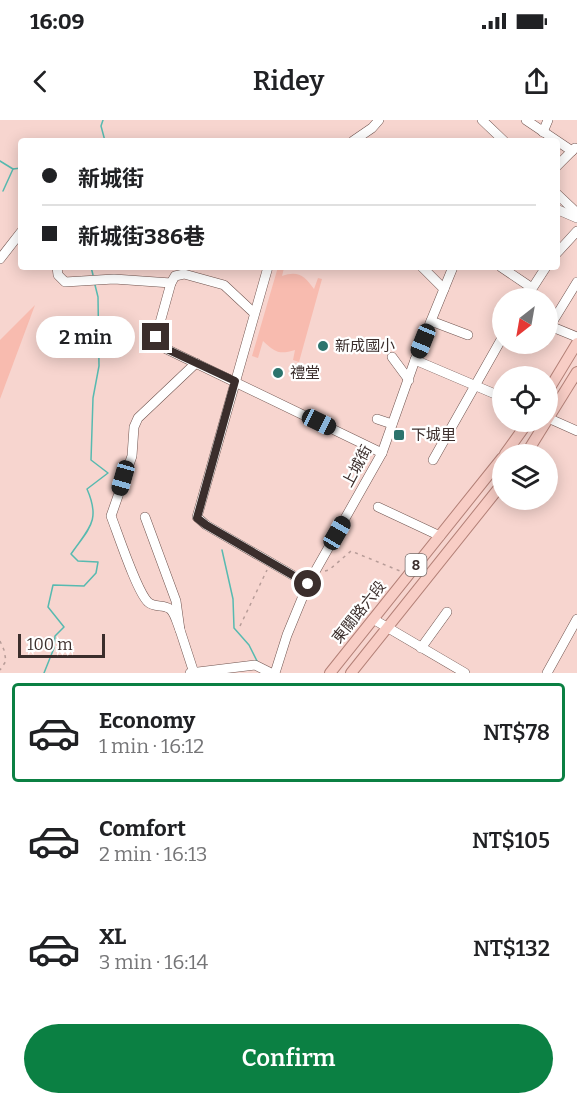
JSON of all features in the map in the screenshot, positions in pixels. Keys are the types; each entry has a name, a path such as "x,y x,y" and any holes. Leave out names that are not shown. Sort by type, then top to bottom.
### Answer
{"main road":[{"path":"558,374 577,343"},
{"path":"558,402 577,372"},
{"name":"東關路六段","path":"330,673 492,471"},
{"name":"8","path":"351,673 492,497"}],"street":[{"path":"357,138 379,120"},
{"path":"482,120 501,138"},
{"path":"526,120 554,138"},
{"path":"543,132 548,120"},
{"path":"560,141 575,149 560,162"},
{"path":"560,197 577,213"},
{"path":"560,212 577,218"},
{"path":"560,250 577,231"},
{"path":"0,259 18,236"},
{"path":"57,270 58,275 65,282 114,279 171,283"},
{"path":"267,270 197,518 308,584"},
{"path":"425,270 444,289"},
{"name":"上城街","path":"273,673 308,584 382,453 415,360 452,270"},
{"path":"505,270 532,288 544,270"},
{"path":"254,313 224,285 184,274 176,276 171,283 156,337 158,345 382,453"},
{"path":"577,282 550,326 577,337"},
{"path":"431,321 468,335"},
{"path":"433,460 493,354"},
{"path":"392,357 409,380"},
{"path":"415,360 492,393"},
{"path":"196,363 138,418 134,427 132,456 111,516 147,602 153,606 168,607 172,611 193,673 255,664 273,673"},
{"path":"377,419 392,424"},
{"path":"558,422 577,431"},
{"path":"378,507 440,536"},
{"path":"146,517 176,601 180,630"},
{"path":"421,648 447,612"},
{"path":"373,619 465,673"},
{"path":"547,673 577,619"}],"path":[{"path":"314,573 329,570 351,551 409,574"},
{"path":"240,626 271,562"},
{"path":"0,641 6,661 0,670"}],"shaded area":[{"path":"277,270 284,270 282,276 301,275 314,289 318,278 322,279 299,362 293,360 295,350 277,352 263,341 258,358 252,356"},
{"path":"35,305 0,399 0,340"}],"waterway":[{"path":"103,120 101,126 104,138"},
{"path":"0,161 13,169 18,168"},
{"path":"3,191 13,169"},
{"path":"92,270 93,275"},
{"path":"44,673 54,648 55,636 64,627 48,607 53,585 84,586 96,573 98,562 78,561 71,554 88,530 93,517 87,489 108,473 91,460 93,398 99,366 98,297 95,285"},
{"path":"222,550 233,599 234,628 249,645 258,663"}],"place":[{"name":"新成國小","path":"323,346"},
{"name":"禮堂","path":"278,373"},
{"name":"下城里","path":"399,435"}],"route":[{"path":"156,337 158,345 235,381 197,518 308,584"}]}
